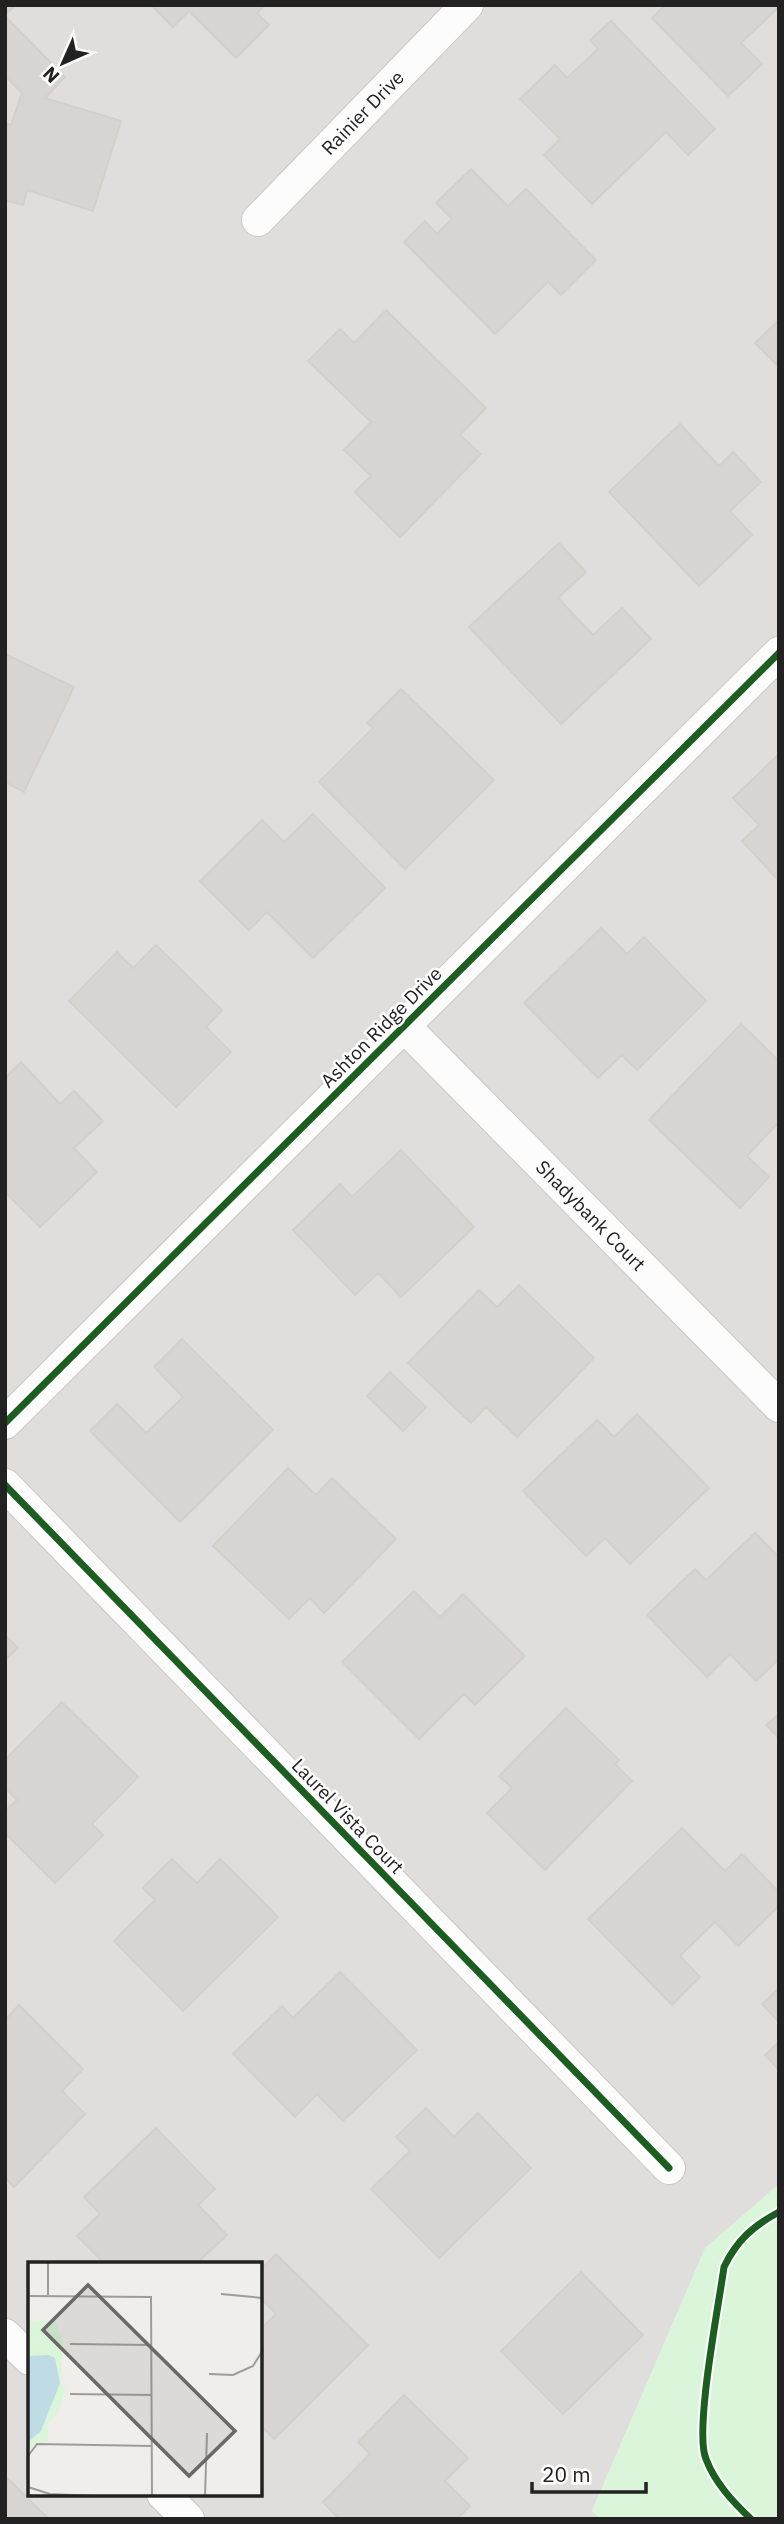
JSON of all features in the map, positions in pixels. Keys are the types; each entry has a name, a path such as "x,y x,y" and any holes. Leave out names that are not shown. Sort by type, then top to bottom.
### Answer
{"street":[{"name":"Rainier Drive","path":"258,219 467,5"},
{"name":"Ashton Ridge Drive","path":"5,1423 779,653"},
{"name":"Shadybank Court","path":"404,1026 779,1406"},
{"name":"Laurel Vista Court","path":"5,1485 669,2168"},
{"path":"5,2335 28,2358"},
{"path":"165,2496 188,2519"}],"path":[{"path":"751,2519 728,2497 705,2458 703,2421 724,2267 733,2248 760,2222 779,2212"}],"shaded area":[{"path":"5,5 779,5 779,2184 705,2249 592,2511 601,2519 5,2519"}],"green space":[{"path":"779,2184 779,2519 601,2519 592,2511 705,2248"}],"building":[{"path":"5,5 16,5 5,15"},
{"path":"151,5 265,5 257,13 269,25 236,58 189,11 173,27"},
{"path":"665,5 779,7 741,43 762,64 728,96 652,18"},
{"path":"5,16 65,77 45,98 121,121 93,211 27,190 23,205 5,200 5,123 11,125 22,93 5,76"},
{"path":"611,21 715,129 688,155 666,132 592,204 544,155 560,139 520,99 555,65 567,78 598,49 590,40"},
{"path":"471,169 508,206 526,189 596,260 561,295 548,282 495,334 404,242 425,221 437,234 452,219 436,203"},
{"path":"386,310 486,408 460,435 481,454 400,537 355,492 371,476 344,450 371,422 308,361 340,329 354,343"},
{"path":"779,320 779,367 755,343"},
{"path":"680,424 719,466 733,452 761,482 730,511 752,535 699,586 609,492"},
{"path":"559,543 586,572 558,598 593,635 622,608 651,639 561,724 469,627"},
{"path":"5,654 74,687 24,792 5,782"},
{"path":"401,689 494,780 405,869 319,782 373,728 367,723"},
{"path":"779,754 779,881 742,841 759,825 733,798"},
{"path":"313,814 385,888 313,958 267,912 249,930 200,881 262,820 284,842"},
{"path":"601,928 627,954 644,937 706,1001 637,1070 622,1055 598,1078 524,1003"},
{"path":"156,945 222,1010 206,1027 231,1052 176,1107 69,1001 117,952 133,968"},
{"path":"741,1024 779,1061 779,1127 776,1125 747,1156 769,1177 740,1208 649,1120"},
{"path":"21,1062 60,1104 74,1091 103,1121 74,1148 97,1172 40,1227 5,1192 5,1078"},
{"path":"401,1150 474,1227 401,1297 378,1273 355,1295 293,1230 340,1184 352,1197"},
{"path":"519,1285 594,1358 517,1437 486,1407 471,1423 408,1363 479,1290 497,1307"},
{"path":"182,1339 273,1430 180,1522 90,1431 117,1404 146,1433 183,1397 154,1367"},
{"path":"390,1372 426,1407 403,1431 367,1396"},
{"path":"637,1414 709,1488 630,1564 605,1538 586,1556 523,1491 597,1420 614,1437"},
{"path":"288,1468 316,1495 332,1478 396,1539 324,1613 310,1598 289,1619 213,1546"},
{"path":"755,1533 779,1557 779,1659 756,1681 730,1654 707,1677 647,1615 695,1569 706,1580"},
{"path":"414,1591 440,1617 463,1594 525,1656 475,1705 464,1694 419,1739 342,1662"},
{"path":"5,1635 18,1648 5,1660"},
{"path":"62,1702 138,1777 92,1824 103,1835 55,1883 5,1833 5,1811 17,1800 5,1788 5,1760"},
{"path":"566,1708 619,1760 615,1764 632,1781 545,1870 487,1813 512,1788 499,1776"},
{"path":"779,1714 779,1738 766,1725"},
{"path":"682,1828 725,1871 742,1854 779,1892 779,1906 738,1946 715,1922 680,1956 700,1977 672,2005 588,1919"},
{"path":"172,1859 197,1883 220,1859 278,1917 183,2011 114,1941 155,1900 143,1888"},
{"path":"340,1972 417,2050 343,2121 317,2094 295,2117 233,2054 282,2006 293,2018"},
{"path":"779,1988 779,2022 762,2004"},
{"path":"19,2005 83,2069 62,2091 85,2114 14,2187 5,2178 5,2020"},
{"path":"779,2042 779,2070 765,2055"},
{"path":"426,2108 454,2137 478,2113 531,2168 439,2258 371,2189 410,2151 396,2137"},
{"path":"156,2128 215,2189 198,2205 227,2235 198,2262 103,2262 77,2236 100,2214 84,2197"},
{"path":"276,2254 368,2345 274,2439 262,2427 262,2328 276,2314 262,2299 262,2269"},
{"path":"581,2272 643,2335 563,2414 501,2351"},
{"path":"404,2395 468,2458 445,2481 470,2506 457,2519 339,2519 323,2502 370,2454 358,2442"},
{"path":"7,2478 49,2519 5,2519"}],"cycle path":[{"path":"5,1423 779,653"},
{"path":"5,1485 669,2168"},
{"path":"751,2519 725,2492 706,2459 703,2444 705,2396 724,2267 734,2249 747,2235 779,2212"}]}
